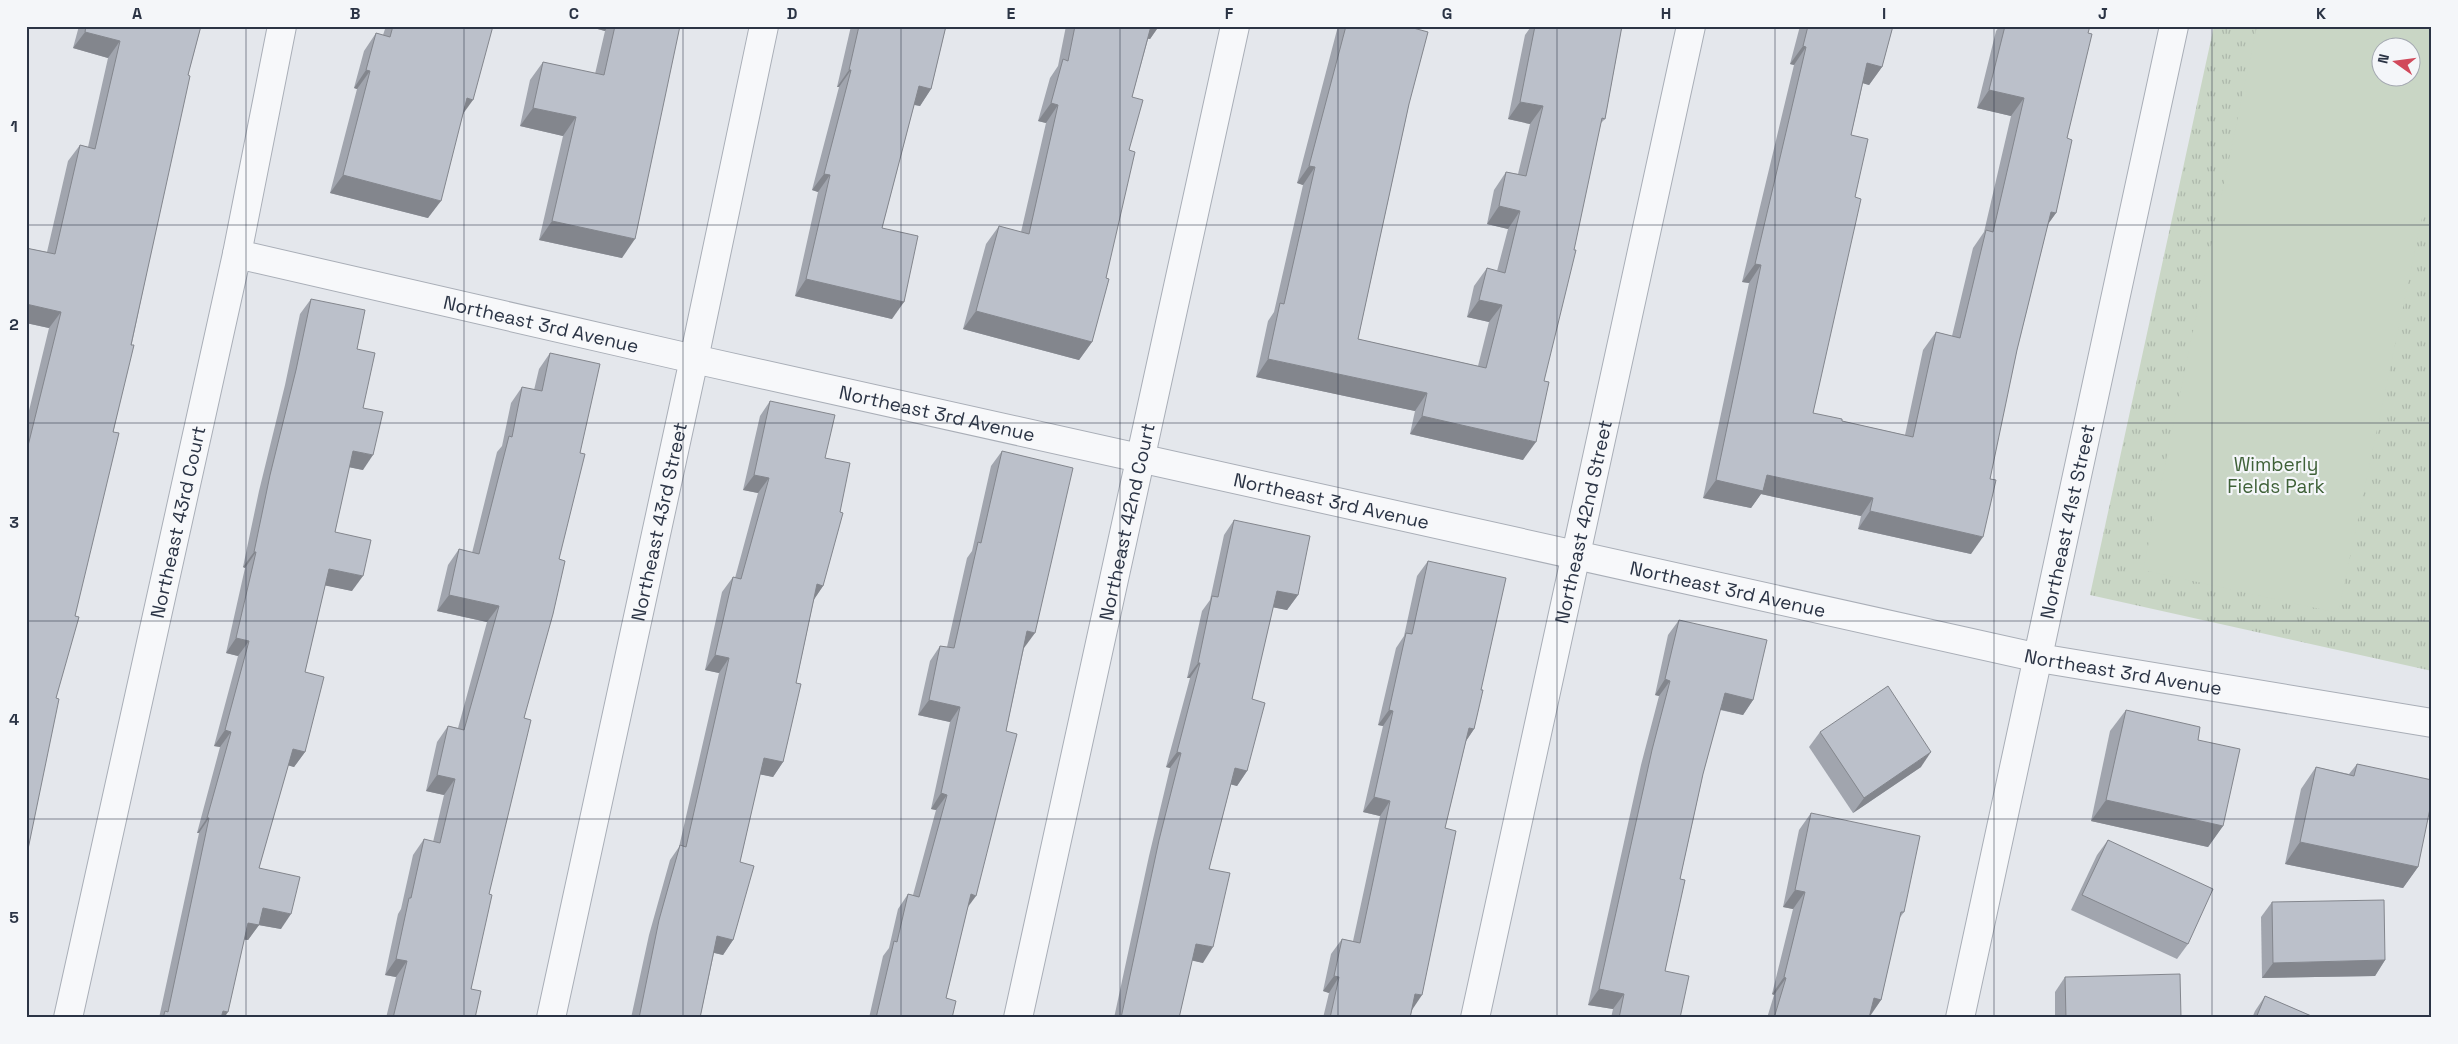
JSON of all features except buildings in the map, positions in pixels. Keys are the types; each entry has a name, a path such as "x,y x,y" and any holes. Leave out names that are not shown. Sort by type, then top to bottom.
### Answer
{"street":[{"name":"Northeast 43rd Court","path":"68,1018 237,254 282,26"},
{"name":"Northeast 43rd Street","path":"551,1018 764,26"},
{"name":"Northeast 42nd Court","path":"1018,1018 1234,26"},
{"name":"Northeast 42nd Street","path":"1475,1018 1691,26"},
{"name":"Northeast 41st Street","path":"1960,1018 2174,26"},
{"name":"Northeast 3rd Avenue","path":"237,254 694,359 1140,456 2039,658 2432,723"}],"green space":[{"name":"Wimberly Fields Park","path":"2214,26 2432,26 2432,671 2090,595"},
{"name":"Wimberly Fields Park","path":"2257,26 2432,26 2432,171 2338,613 2143,570"}]}
